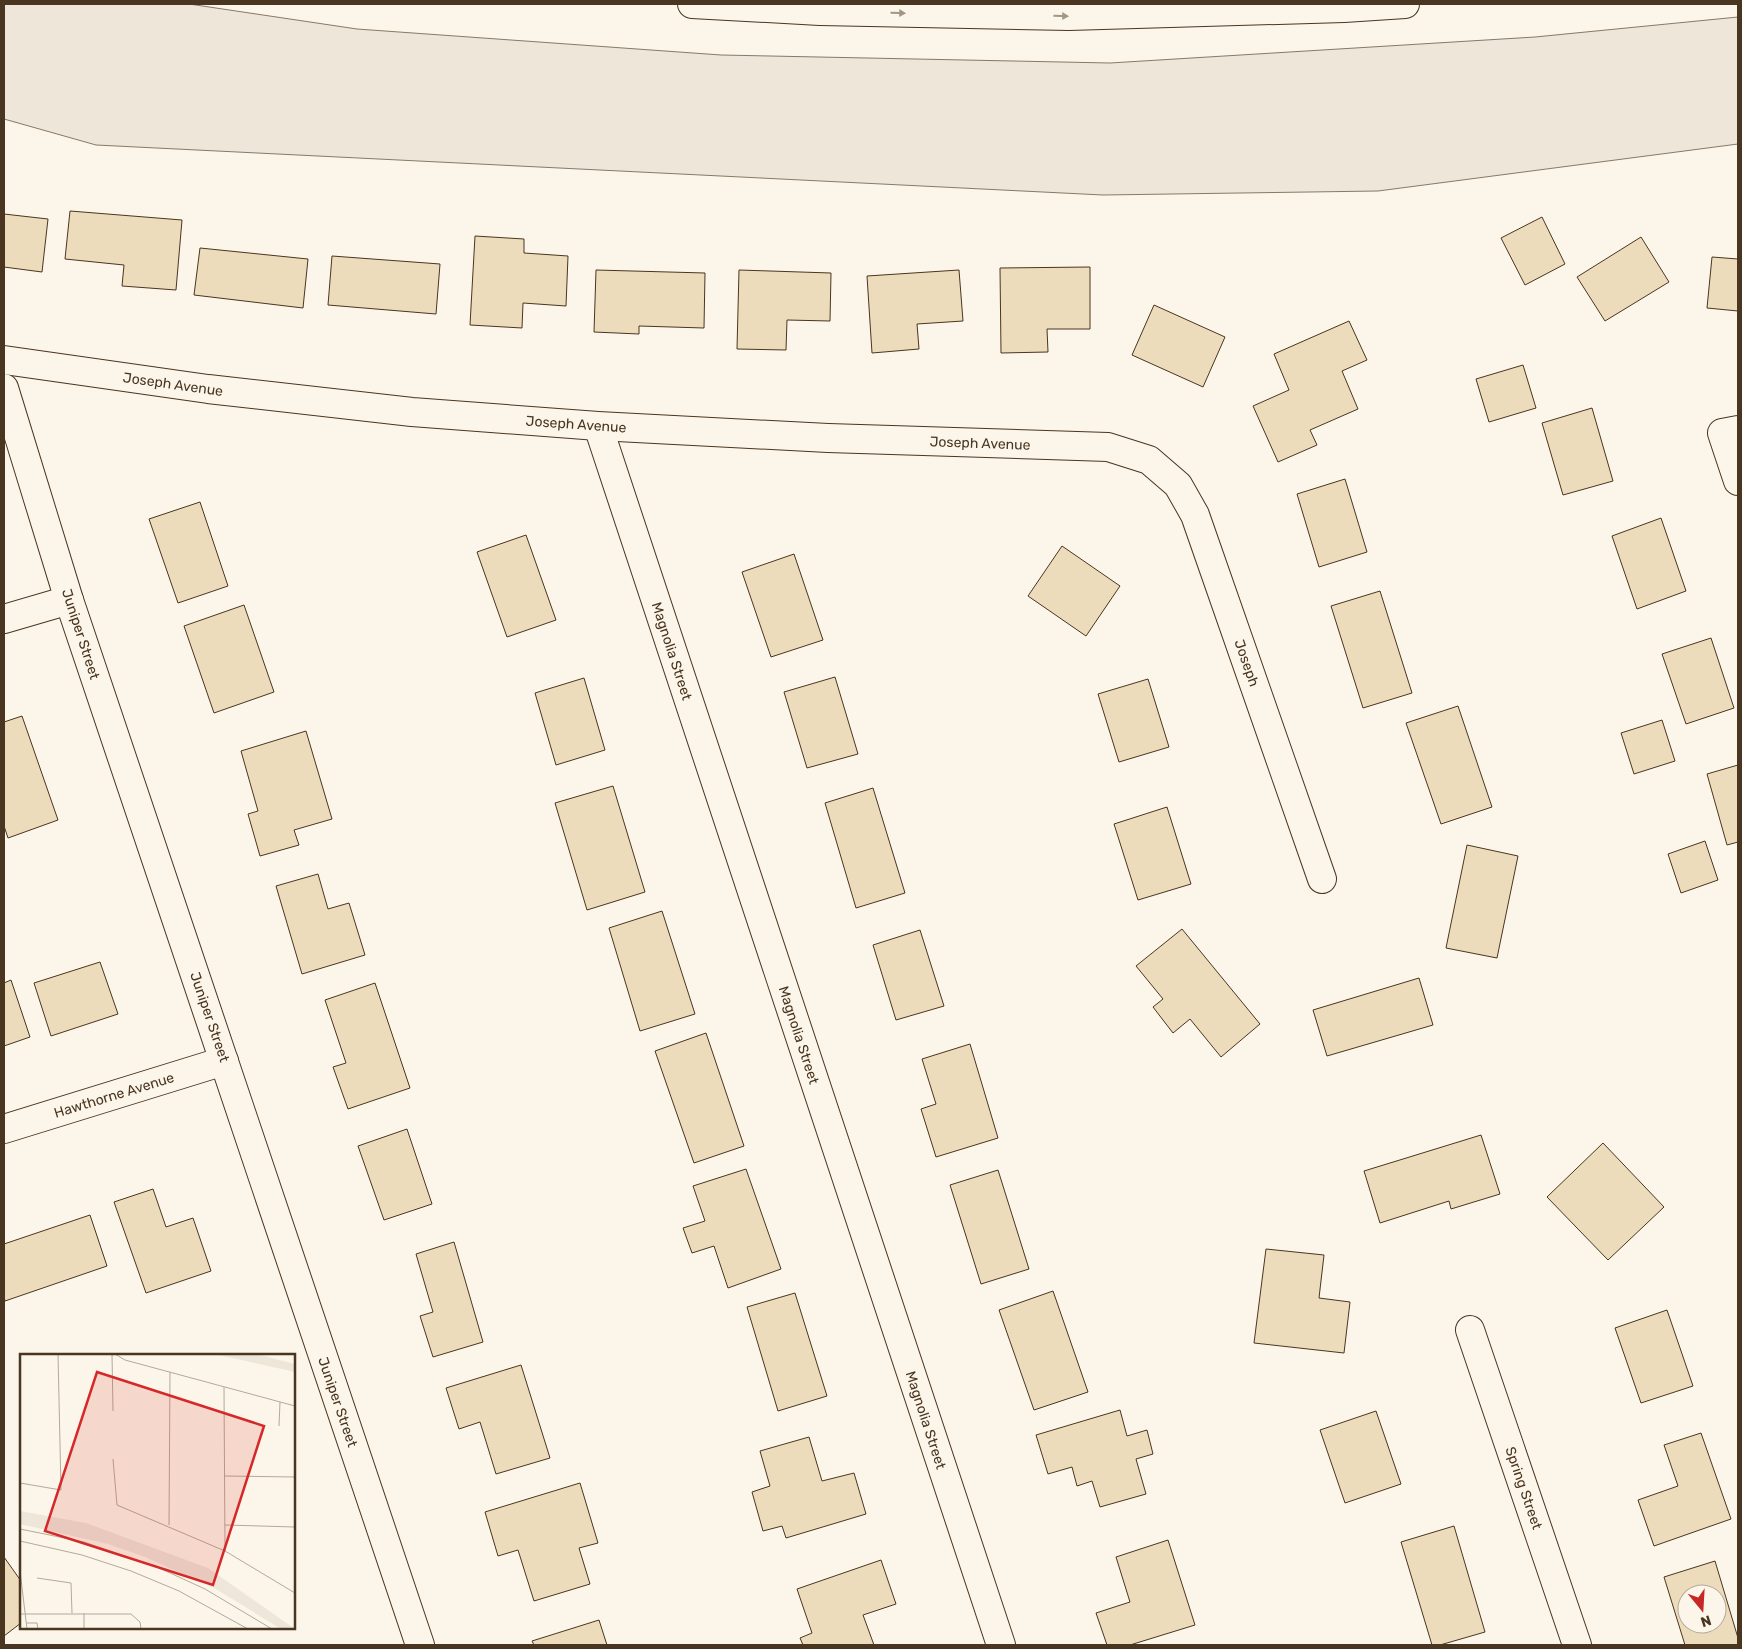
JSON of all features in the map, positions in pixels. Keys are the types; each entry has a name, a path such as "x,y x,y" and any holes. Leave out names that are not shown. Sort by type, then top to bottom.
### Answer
{"main road":[{"path":"692,4 820,11 1070,16 1344,8 1405,4"},
{"name":"Joseph Avenue","path":"4,360 208,389 412,412 598,426 828,438 1108,447 1149,460"},
{"name":"Juniper Street","path":"4,388 69,600 420,1645"},
{"name":"Magnolia Street","path":"598,426 1001,1645"},
{"path":"1730,431 1738,481"},
{"name":"Joseph","path":"1149,460 1178,485 1195,515 1322,879"},
{"path":"4,619 69,600"},
{"name":"Hawthorne Avenue","path":"4,1129 224,1061"},
{"name":"Spring Street","path":"1470,1330 1578,1645"}],"shaded area":[{"path":"4,4 189,4 357,29 721,55 1110,63 1535,37 1738,17 1738,144 1378,191 1103,195 96,145 4,119"}],"building":[{"path":"70,211 182,220 176,290 122,286 124,265 65,259"},
{"path":"4,214 48,219 42,272 4,267"},
{"path":"1542,217 1565,264 1525,285 1501,238"},
{"path":"475,236 524,239 524,253 568,256 566,306 523,303 522,328 470,325"},
{"path":"1641,237 1669,282 1605,321 1577,277"},
{"path":"200,248 308,259 303,308 194,295"},
{"path":"332,256 440,264 436,314 328,305"},
{"path":"1712,257 1738,259 1738,311 1707,308"},
{"path":"1090,267 1090,329 1047,329 1048,352 1001,353 1000,268"},
{"path":"596,270 705,273 704,328 639,326 639,334 594,332"},
{"path":"739,270 831,273 830,321 787,320 786,350 737,349"},
{"path":"959,270 963,321 917,324 919,349 872,353 867,276"},
{"path":"1154,305 1225,337 1203,387 1132,355"},
{"path":"1349,321 1367,360 1342,371 1358,409 1310,430 1317,445 1278,462 1253,406 1289,390 1274,354"},
{"path":"1523,365 1536,408 1489,422 1476,379"},
{"path":"1592,408 1613,481 1563,495 1542,423"},
{"path":"1345,479 1367,552 1319,567 1297,494"},
{"path":"200,502 228,586 178,603 149,519"},
{"path":"1661,518 1686,591 1637,609 1612,536"},
{"path":"526,535 556,620 507,637 477,552"},
{"path":"1062,546 1120,586 1086,636 1028,596"},
{"path":"794,554 823,640 771,657 742,572"},
{"path":"1380,591 1412,693 1363,708 1331,606"},
{"path":"244,605 274,692 214,713 184,626"},
{"path":"1711,638 1734,708 1686,724 1662,654"},
{"path":"835,677 858,754 807,768 784,692"},
{"path":"584,678 605,750 556,765 535,693"},
{"path":"1148,679 1169,747 1119,762 1098,694"},
{"path":"1458,706 1492,807 1441,824 1406,723"},
{"path":"22,716 58,820 8,838 4,826 4,722"},
{"path":"1662,720 1675,761 1634,774 1621,733"},
{"path":"306,731 332,819 294,830 299,845 260,856 248,814 258,811 241,751"},
{"path":"1738,765 1738,842 1727,845 1707,774"},
{"path":"613,786 645,892 587,910 555,803"},
{"path":"873,788 905,893 856,908 825,803"},
{"path":"1167,807 1191,884 1138,900 1114,824"},
{"path":"1705,841 1718,880 1681,893 1668,854"},
{"path":"1467,845 1518,856 1497,958 1446,948"},
{"path":"318,874 328,909 349,903 365,955 302,974 276,886"},
{"path":"662,911 695,1014 640,1031 609,928"},
{"path":"1182,929 1260,1024 1221,1057 1190,1019 1173,1033 1153,1007 1163,999 1136,966"},
{"path":"920,930 944,1006 896,1020 873,945"},
{"path":"100,962 118,1014 51,1036 34,983"},
{"path":"1419,978 1433,1025 1327,1056 1313,1010"},
{"path":"11,980 30,1037 4,1046 4,983"},
{"path":"375,983 410,1088 348,1109 333,1067 346,1063 325,1000"},
{"path":"706,1033 744,1146 694,1163 655,1051"},
{"path":"970,1044 998,1138 936,1157 921,1109 936,1104 922,1059"},
{"path":"407,1129 432,1204 384,1220 358,1146"},
{"path":"1481,1135 1500,1194 1451,1209 1449,1201 1380,1223 1364,1171"},
{"path":"1603,1143 1664,1207 1608,1260 1547,1197"},
{"path":"746,1169 781,1269 728,1288 714,1246 692,1253 683,1228 705,1221 693,1186"},
{"path":"998,1170 1029,1269 981,1284 950,1185"},
{"path":"153,1189 166,1227 193,1218 211,1271 146,1293 114,1202"},
{"path":"90,1215 107,1266 5,1301 4,1244"},
{"path":"454,1242 483,1342 433,1357 420,1316 433,1312 416,1254"},
{"path":"1266,1249 1324,1255 1319,1298 1350,1302 1344,1353 1254,1343"},
{"path":"1053,1291 1088,1392 1034,1410 999,1310"},
{"path":"795,1293 827,1396 778,1411 747,1307"},
{"path":"1667,1310 1693,1386 1641,1403 1615,1328"},
{"path":"521,1365 550,1458 496,1474 480,1422 459,1429 446,1388"},
{"path":"1120,1410 1127,1436 1147,1430 1153,1454 1136,1459 1146,1494 1100,1507 1092,1481 1077,1486 1072,1467 1048,1474 1036,1435"},
{"path":"1376,1411 1401,1484 1345,1503 1320,1430"},
{"path":"1701,1433 1731,1519 1654,1546 1638,1500 1678,1486 1664,1445"},
{"path":"809,1437 822,1481 854,1473 866,1514 786,1538 782,1526 763,1531 752,1492 770,1486 760,1451"},
{"path":"580,1483 598,1543 579,1548 590,1584 534,1601 518,1550 498,1556 485,1512"},
{"path":"1454,1526 1485,1632 1440,1645 1432,1645 1401,1542"},
{"path":"1168,1540 1195,1625 1130,1645 1107,1645 1096,1613 1130,1602 1116,1557"},
{"path":"4,1557 20,1580 20,1624 4,1636"},
{"path":"881,1560 896,1604 863,1615 874,1645 803,1645 800,1638 812,1633 797,1589"},
{"path":"1715,1561 1722,1584 1677,1584 1677,1619 1664,1577"},
{"path":"1727,1601 1738,1638 1738,1645 1685,1645 1682,1634 1727,1634"},
{"path":"599,1620 607,1645 534,1645 532,1641"}]}
